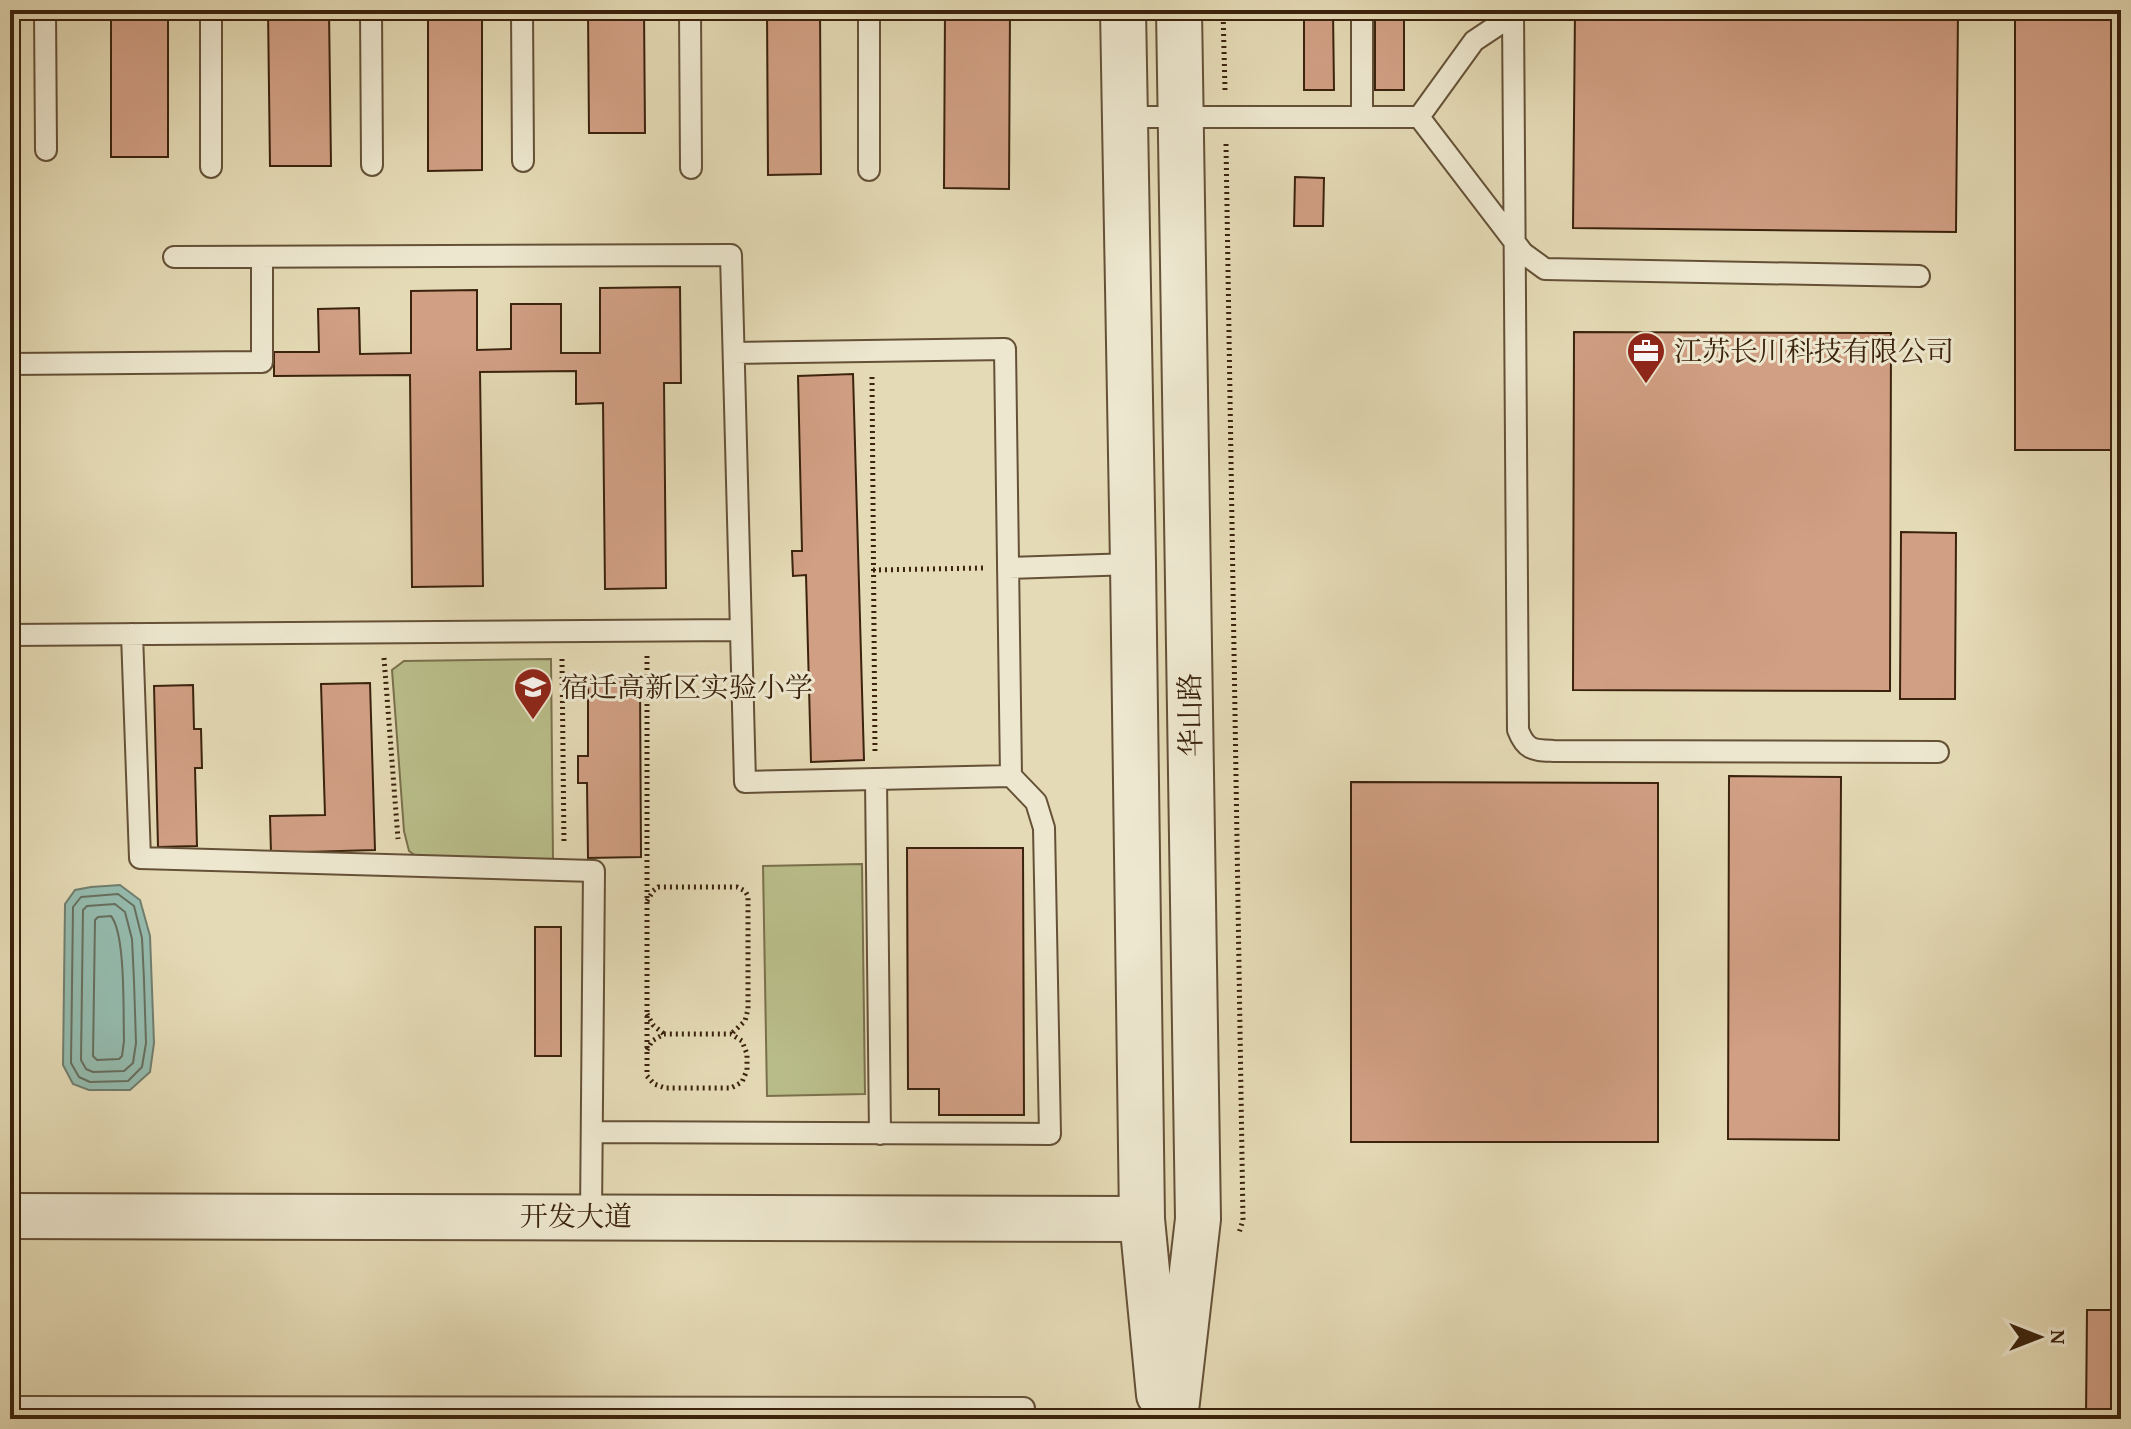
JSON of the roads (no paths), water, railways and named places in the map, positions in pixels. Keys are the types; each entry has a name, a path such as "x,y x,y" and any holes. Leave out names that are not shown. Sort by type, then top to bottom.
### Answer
{"street":[{"name":"华山路","path":"1123,10 1142,1219 1161,1419"},
{"name":"华山路","path":"1175,1419 1198,1219 1179,10"},
{"name":"开发大道","path":"10,1216 1142,1219"}],"lane":[{"path":"45,10 46,150"},
{"path":"211,10 211,167"},
{"path":"371,10 372,165"},
{"path":"522,10 523,161"},
{"path":"690,10 691,168"},
{"path":"869,10 869,170"},
{"path":"1362,10 1362,117"},
{"path":"1419,117 1474,41 1513,13"},
{"path":"1513,13 1518,730 1523,742 1533,750 1554,751 1938,752"},
{"path":"1125,117 1419,117"},
{"path":"1419,117 1523,253 1545,269 1919,276"},
{"path":"174,257 731,255 745,782 1011,776"},
{"path":"10,364 262,362 262,257"},
{"path":"592,1132 1050,1134 1044,828 1036,802 1011,776 1005,349 734,353"},
{"path":"1008,568 1133,564"},
{"path":"10,635 741,630"},
{"path":"132,634 140,858 594,871 591,1216"},
{"path":"876,780 880,1134"},
{"path":"10,1407 162,1413 596,1413 1024,1408 1023,1419"}],"water":[{"path":"120,885 140,900 150,936 154,1043 150,1072 130,1090 89,1090 73,1084 63,1065 65,904 75,890"}],"place":[{"name":"江苏长川科技有限公司","path":"1646,385"},
{"name":"宿迁高新区实验小学","path":"533,721"}]}
